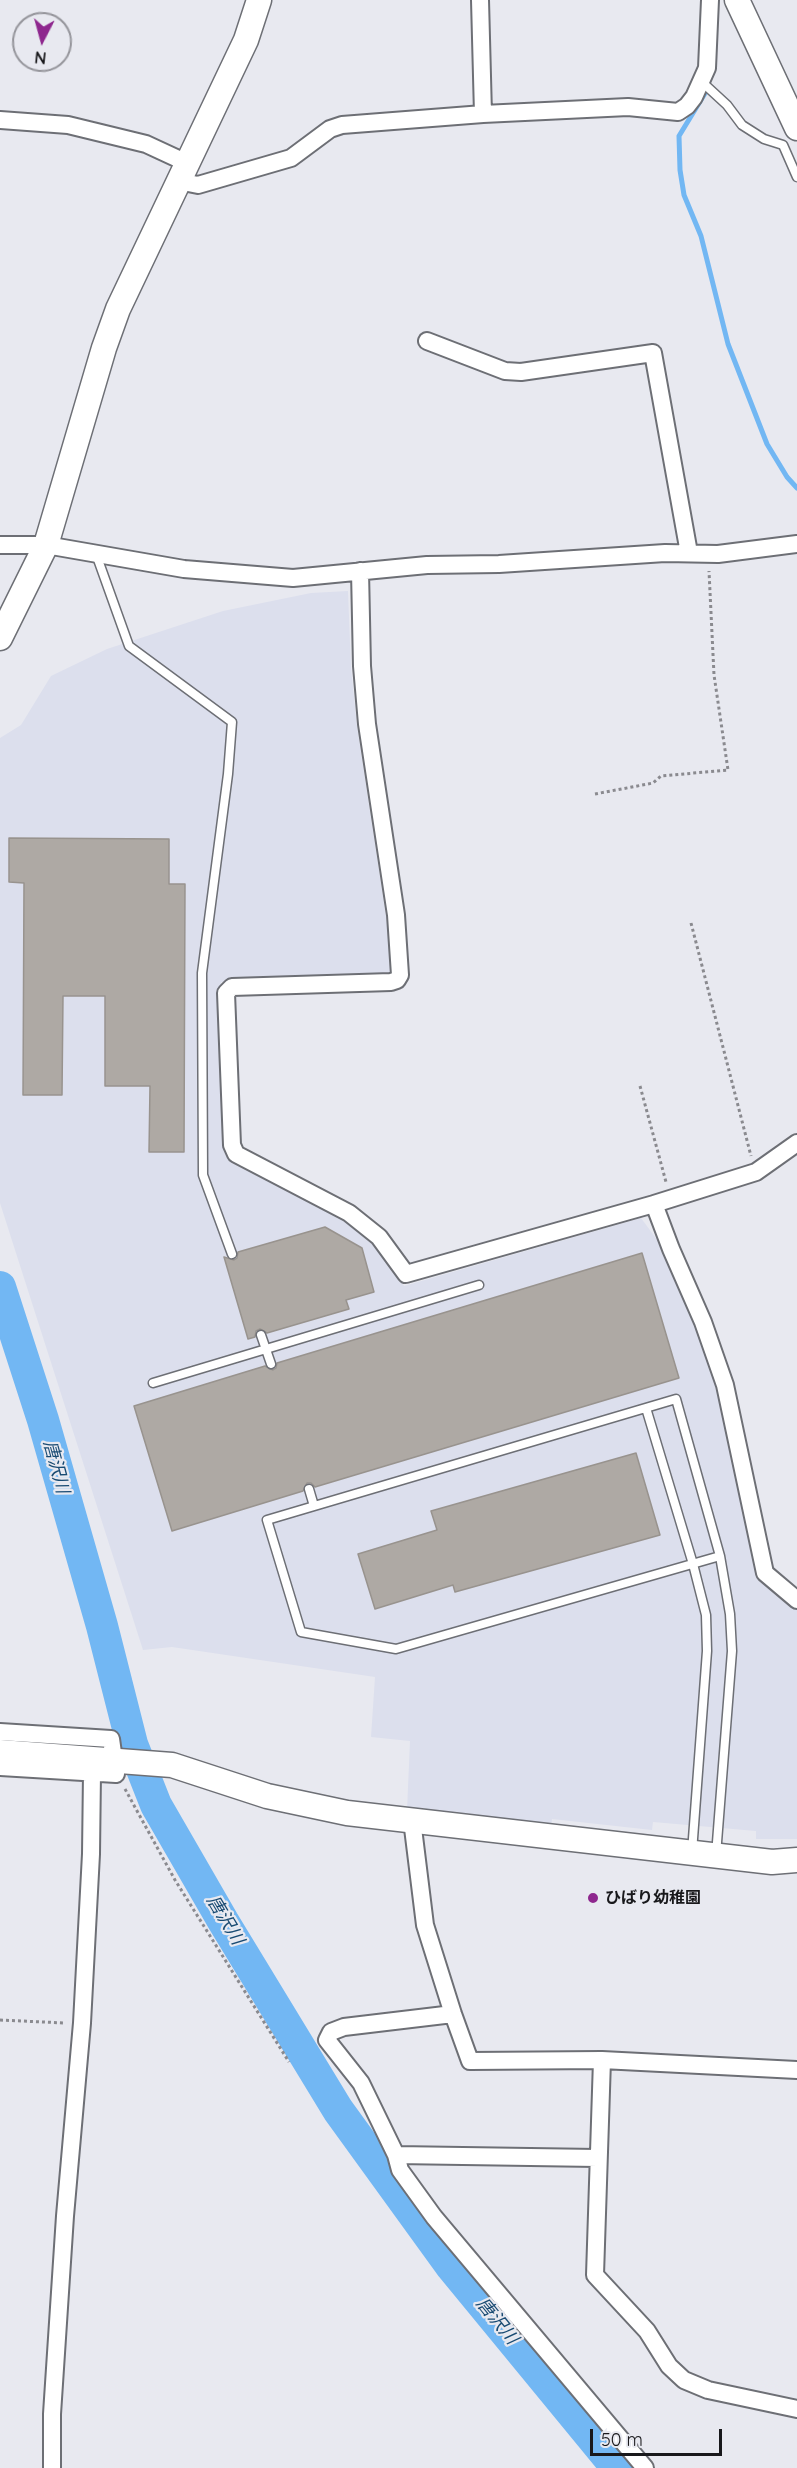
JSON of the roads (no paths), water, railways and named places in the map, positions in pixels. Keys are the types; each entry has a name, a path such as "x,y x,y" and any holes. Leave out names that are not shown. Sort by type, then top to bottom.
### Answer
{"street":[{"path":"0,638 46,545 104,348 118,309 246,40 259,0"},
{"path":"480,0 483,114"},
{"path":"0,120 68,125 146,144 198,185 291,158 330,129 342,125 483,114 628,107 678,112 694,97 707,68 710,0"},
{"path":"737,0 797,128"},
{"path":"428,341 505,370 521,372 653,353 689,554"},
{"path":"0,544 46,545 184,569 293,578 427,565 499,564 665,553 709,555 797,544"},
{"path":"360,571 362,666 367,724 396,915 400,975 397,980 391,982 232,987 226,993 232,1145 236,1154 349,1213 379,1237 406,1274 654,1204 756,1172 797,1143"},
{"path":"654,1204 670,1249 703,1322 725,1385 765,1573 797,1600"},
{"path":"0,1732 111,1739 118,1765"},
{"path":"0,1752 118,1765 153,1763 172,1765 267,1796 347,1813 772,1862 797,1860"},
{"path":"0,1767 92,1773 118,1765"},
{"path":"52,2468 52,2414 82,2023 91,1854 92,1773"},
{"path":"412,1820 425,1925 470,2061 602,2060 797,2070"},
{"path":"453,2014 344,2027 331,2031 327,2036 328,2044 354,2073 365,2090 396,2155 400,2170 434,2217 645,2468"},
{"path":"602,2060 597,2158 595,2276 646,2331 669,2366 684,2380 708,2390 797,2409"},
{"path":"396,2155 597,2158"}],"lane":[{"path":"702,82 753,133 783,145 797,177"},
{"path":"96,553 129,646 232,722 228,774 202,985 203,1175 232,1254"},
{"path":"153,1383 479,1285"},
{"path":"261,1335 271,1364"},
{"path":"716,1855 732,1651 727,1585 720,1556 676,1399 267,1520 301,1632 396,1649 720,1556"},
{"path":"646,1408 706,1615 707,1651 692,1852"},
{"path":"309,1489 314,1506"}],"waterway":[{"path":"707,90 679,136 680,170 684,195 701,236 728,344 767,444 787,477 797,488"},
{"name":"唐沢川","path":"0,1287 43,1420 102,1626 132,1744 156,1805 223,1921 338,2110 451,2266 617,2468"}],"place":[{"name":"ひばり幼稚園","path":"593,1898"}]}
